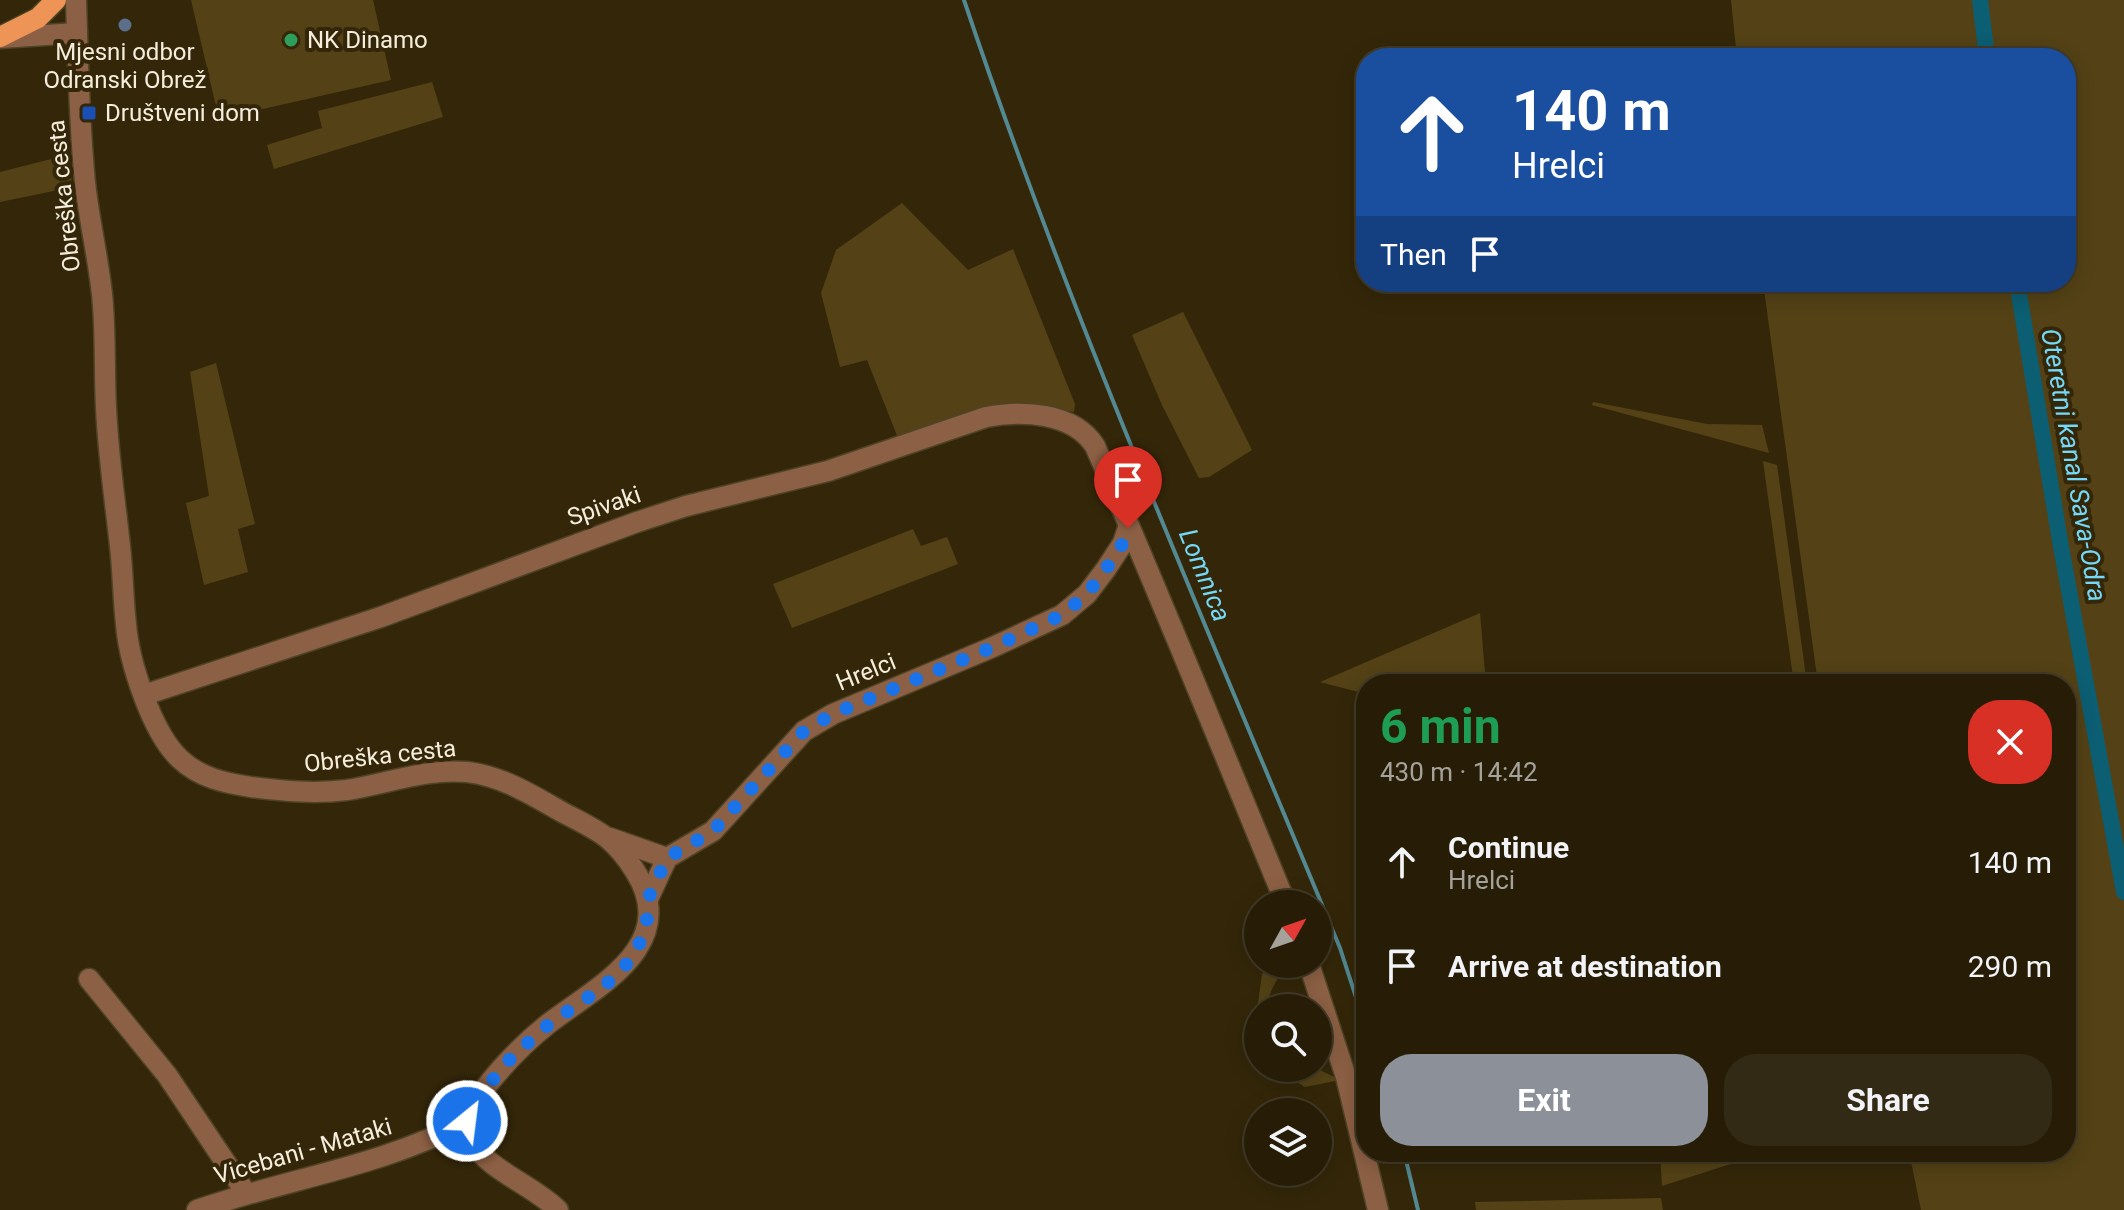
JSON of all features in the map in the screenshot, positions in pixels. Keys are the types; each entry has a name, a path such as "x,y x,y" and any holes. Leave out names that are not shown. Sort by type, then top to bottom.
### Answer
{"main road":[{"path":"0,37 76,1"}],"street":[{"name":"Obreška cesta","path":"76,1 86,184 102,293 110,464 126,626 144,695 167,744 195,772 214,780 268,789 323,792 425,775 469,772 509,783 609,837 635,872 648,899"},
{"path":"0,37 77,33"},
{"name":"Spivaki","path":"144,695 381,617 637,522 686,506 828,471 962,423 1006,413 1058,420 1088,434 1128,528"},
{"path":"1128,528 1174,628 1280,890"},
{"name":"Hrelci","path":"667,858 713,831 788,745 819,721 1062,615 1074,606 1106,569 1123,543 1128,528"},
{"path":"558,1210 524,1183 489,1162 471,1140 467,1121 475,1101 519,1050 549,1024 602,988 622,970 636,951 645,931 648,899 667,858 609,837"},
{"path":"1314,978 1346,1077 1356,1119"},
{"path":"89,979 167,1075 246,1193"},
{"name":"Vicebani - Mataki","path":"197,1210 246,1193 390,1155 467,1121"},
{"path":"1366,1162 1378,1210"}],"shaded area":[{"name":"NK Dinamo","path":"191,0 373,0 391,80 219,119"},
{"path":"1731,0 2124,0 2124,1210 1921,1210 1911,1162 2076,1162 2076,674 1817,674 1764,292 2076,292 2076,48 1736,48"},
{"path":"432,82 443,117 274,169 267,145 322,128 318,111"},
{"path":"67,155 73,187 0,202 0,172"},
{"path":"902,203 968,270 1013,249 1075,404 1074,412 1022,403 993,407 900,443 867,360 840,367 821,293 836,250"},
{"path":"1183,312 1252,450 1209,477 1199,478 1162,405 1132,335"},
{"path":"216,363 255,524 238,529 248,572 204,585 186,503 209,496 190,372"},
{"path":"1593,402 1707,424 1762,425 1769,453 1592,405"},
{"path":"1763,461 1777,465 1806,674 1793,674"},
{"path":"913,529 921,546 947,537 958,564 792,628 773,584"},
{"path":"1480,613 1485,674 1356,674 1356,691 1320,682"},
{"path":"1261,978 1278,978 1270,994 1259,994"},
{"path":"1297,1082 1330,1082 1305,1087"},
{"path":"1661,1162 1737,1162 1662,1186"},
{"path":"1661,1198 1663,1210 1476,1210 1475,1202"}],"waterway":[{"name":"Lomnica","path":"964,0 1096,359 1340,948 1356,997"},
{"name":"Oteretni kanal Sava-Odra","path":"1980,0 1986,48"},
{"name":"Oteretni kanal Sava-Odra","path":"2019,292 2124,892"},
{"name":"Lomnica","path":"1406,1162 1418,1210"}],"place":[{"name":"Mjesni odbor Odranski Obrež","path":"125,25"},
{"name":"NK Dinamo","path":"291,40"},
{"name":"Društveni dom","path":"89,113"}],"route":[{"path":"467,1121 475,1101 511,1058 549,1024 602,988 622,970 636,951 645,931 648,899 667,858 713,831 788,745 804,731 833,714 1062,615 1087,594 1106,569 1123,543 1128,528"}]}
